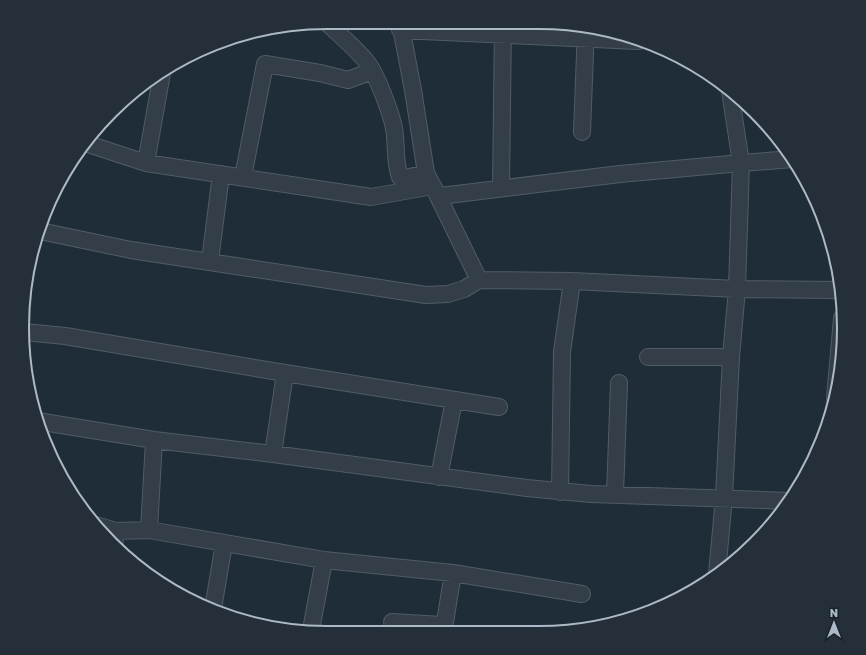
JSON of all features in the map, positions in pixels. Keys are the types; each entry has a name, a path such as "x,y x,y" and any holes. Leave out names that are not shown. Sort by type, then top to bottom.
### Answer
{"street":[{"path":"333,29 367,62 372,71 389,111 394,129 396,168 400,177 433,185 501,188 620,174 785,160"},
{"path":"401,29 433,185 478,280"},
{"path":"501,188 503,29"},
{"path":"519,29 583,33"},
{"path":"582,132 585,33"},
{"path":"242,178 265,64 320,73 348,80 372,71"},
{"path":"146,163 161,80"},
{"path":"718,566 724,497 731,357 737,289 741,163 731,100"},
{"path":"92,145 146,163 371,197 433,185"},
{"path":"210,261 221,174"},
{"path":"45,232 130,250 426,295 448,294 464,289 478,280 572,281 737,289 834,290"},
{"path":"560,492 562,352 572,281"},
{"path":"29,333 65,336 499,407"},
{"path":"648,357 731,357"},
{"path":"273,454 284,373"},
{"path":"615,494 619,383"},
{"path":"439,477 454,400"},
{"path":"45,422 154,440 273,454 560,492 724,497 781,500"},
{"path":"150,530 154,440"},
{"path":"115,538 150,530 324,560 453,573 582,594"},
{"path":"214,603 224,543"},
{"path":"312,625 324,560"},
{"path":"392,622 442,625 445,622 453,573"}]}
